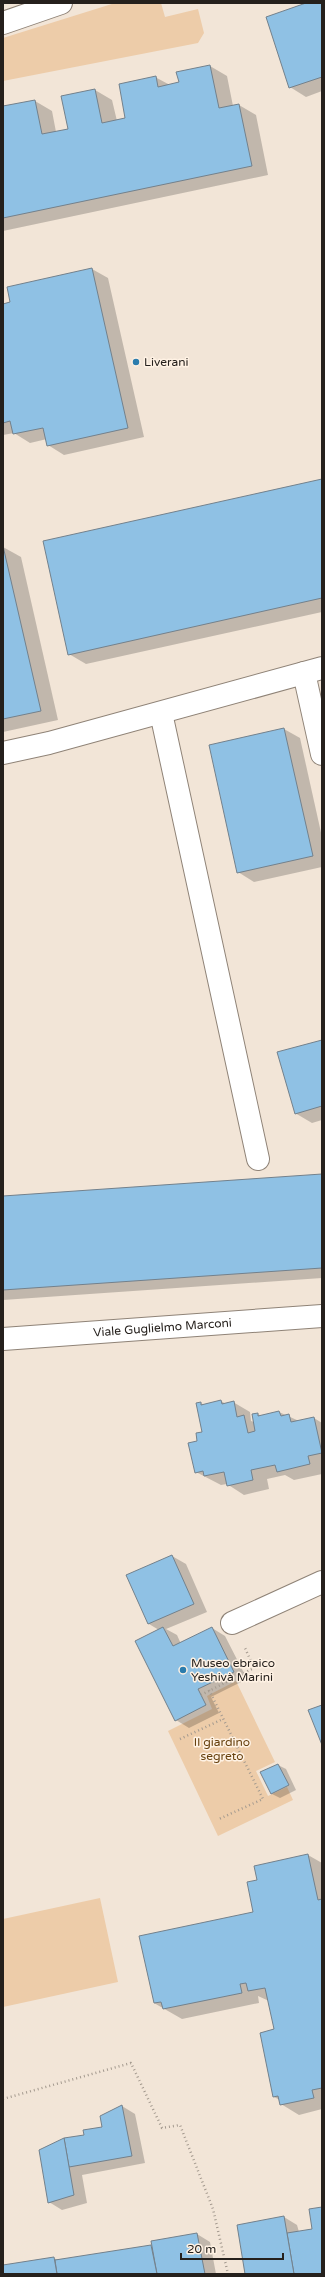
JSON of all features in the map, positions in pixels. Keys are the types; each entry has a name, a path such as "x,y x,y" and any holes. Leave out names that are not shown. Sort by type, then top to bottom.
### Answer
{"street":[{"path":"3,23 61,3"},
{"path":"3,753 161,713 313,671 322,754"},
{"path":"161,713 258,1159"},
{"name":"Viale Guglielmo Marconi","path":"3,1339 322,1316"},
{"path":"232,1623 322,1582"}],"path":[{"path":"201,1695 254,1668 232,1623"},
{"path":"209,1690 263,1800 220,1819"},
{"path":"180,1739 223,1719"},
{"path":"3,2099 131,2063 162,2128 180,2125 213,2209 228,2274"}],"green space":[{"path":"115,3 161,3 165,17 198,9 204,33 198,43 3,81 3,38"},
{"name":"Il giardino segreto","path":"236,1681 275,1762 256,1771 268,1796 287,1787 293,1800 218,1836 168,1731 212,1709 207,1696"},
{"path":"100,1898 118,1982 3,2007 3,1919"}],"building":[{"path":"306,3 322,3 322,77 289,88 266,17"},
{"path":"210,65 219,108 239,104 252,166 3,218 3,106 35,100 42,134 68,129 61,96 95,89 102,123 125,118 119,84 156,76 158,87 179,82 176,72"},
{"path":"92,268 128,428 47,446 43,428 13,434 10,421 3,423 3,304 10,302 7,287"},
{"path":"322,479 322,598 68,655 43,541"},
{"path":"3,546 41,711 3,719"},
{"path":"284,728 313,856 237,873 209,745"},
{"path":"322,1040 322,1106 295,1114 277,1052"},
{"path":"322,1174 322,1268 3,1290 3,1196"},
{"path":"221,1400 222,1404 234,1401 237,1417 244,1415 248,1433 255,1431 252,1414 258,1413 258,1416 279,1411 281,1416 289,1414 291,1422 314,1417 322,1453 308,1456 310,1464 277,1472 275,1465 251,1470 253,1480 227,1486 224,1472 204,1476 203,1471 195,1473 188,1443 197,1441 196,1433 202,1432 196,1403 201,1402 201,1405"},
{"path":"172,1555 194,1604 148,1624 126,1575"},
{"path":"163,1627 173,1646 212,1627 234,1672 198,1689 206,1705 175,1721 135,1641"},
{"path":"322,1705 322,1745 308,1710"},
{"path":"278,1764 289,1785 271,1794 260,1772"},
{"path":"308,1854 318,1900 322,1899 322,2088 312,2090 314,2098 280,2105 278,2096 273,2097 260,2033 274,2029 265,1988 248,1991 246,1983 240,1984 242,1993 163,2009 161,2002 154,2003 139,1936 253,1912 247,1882 257,1880 254,1866"},
{"path":"122,2105 132,2156 69,2167 64,2138 84,2135 83,2130 102,2127 100,2116"},
{"path":"64,2138 74,2195 48,2203 39,2150"},
{"path":"322,2207 322,2274 294,2274 287,2233 312,2229 309,2209"},
{"path":"284,2216 294,2274 245,2274 237,2225"},
{"path":"197,2233 205,2274 157,2274 151,2241"},
{"path":"151,2245 157,2274 57,2274 55,2260"},
{"path":"54,2257 57,2274 3,2274 3,2265"}],"place":[{"name":"Liverani","path":"136,362"},
{"name":"Museo ebraico Yeshivà Marini","path":"183,1670"}]}
